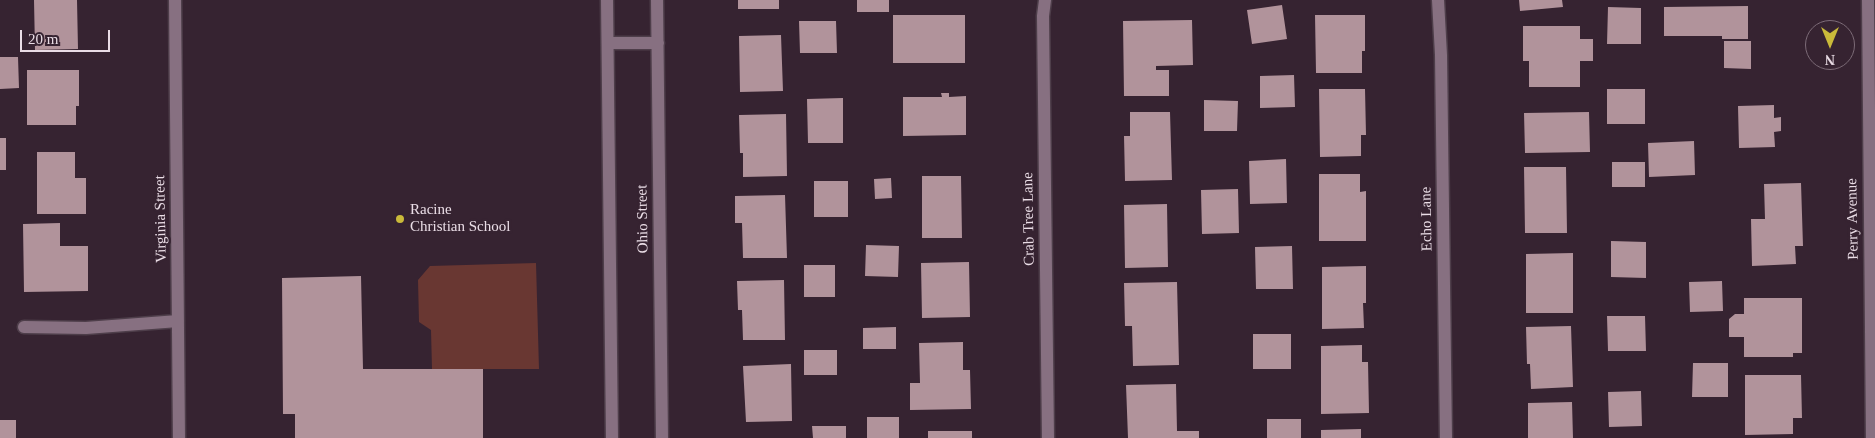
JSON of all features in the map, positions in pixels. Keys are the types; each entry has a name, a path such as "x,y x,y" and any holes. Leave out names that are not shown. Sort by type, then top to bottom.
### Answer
{"street":[{"name":"Virginia Street","path":"175,0 179,438"},
{"path":"607,0 612,438"},
{"name":"Ohio Street","path":"657,0 662,438"},
{"name":"Crab Tree Lane","path":"1045,0 1043,16 1048,438"},
{"name":"Echo Lane","path":"1438,0 1441,55 1446,438"},
{"name":"Perry Avenue","path":"1868,0 1872,438"},
{"path":"608,43 658,43"},
{"path":"24,327 86,328 178,321"}],"shaded area":[{"path":"536,263 539,369 432,369 431,330 419,322 418,280 430,266"}],"building":[{"path":"34,0 77,0 78,49 35,50"},
{"path":"738,0 779,0 779,9 738,9"},
{"path":"857,0 889,0 889,12 857,12"},
{"path":"1519,0 1562,0 1563,7 1520,11"},
{"path":"1282,5 1287,39 1252,44 1247,10"},
{"path":"1748,6 1748,39 1722,39 1722,36 1664,36 1664,7"},
{"path":"1608,7 1641,8 1641,44 1607,44"},
{"path":"893,15 965,15 965,63 893,63"},
{"path":"1315,15 1365,15 1365,51 1362,51 1362,73 1316,73"},
{"path":"1192,20 1193,65 1156,66 1156,70 1169,70 1169,96 1124,96 1123,21"},
{"path":"799,21 836,21 837,53 800,53"},
{"path":"1523,26 1580,26 1580,39 1593,39 1593,61 1580,61 1580,87 1529,87 1529,61 1523,61"},
{"path":"781,35 783,91 740,92 739,36"},
{"path":"1724,41 1751,41 1751,69 1724,68"},
{"path":"0,57 18,57 19,88 0,89"},
{"path":"27,70 79,70 79,106 76,106 76,125 27,125"},
{"path":"1294,75 1295,107 1260,108 1260,76"},
{"path":"1319,89 1365,89 1366,135 1361,135 1361,156 1320,157"},
{"path":"1607,89 1645,89 1645,124 1607,124"},
{"path":"941,93 949,93 949,97 966,96 966,135 903,136 903,97 942,97"},
{"path":"843,98 843,143 808,143 807,99"},
{"path":"1204,100 1238,101 1237,131 1204,131"},
{"path":"1774,105 1774,118 1781,117 1781,131 1774,132 1775,147 1739,148 1738,106"},
{"path":"1130,112 1170,112 1172,180 1125,181 1124,136 1130,136"},
{"path":"1589,112 1590,152 1525,153 1524,113"},
{"path":"786,114 787,176 743,177 743,153 740,153 739,115"},
{"path":"0,138 6,138 6,170 0,170"},
{"path":"1694,141 1695,175 1649,177 1648,143"},
{"path":"37,152 75,152 75,178 86,178 86,214 37,214"},
{"path":"1286,159 1287,203 1250,204 1249,161"},
{"path":"1612,162 1645,162 1645,187 1612,187"},
{"path":"1524,167 1566,167 1567,233 1525,233"},
{"path":"1319,174 1360,174 1360,192 1366,191 1366,241 1319,241"},
{"path":"922,176 961,176 962,238 922,238"},
{"path":"891,178 892,198 875,199 874,179"},
{"path":"814,181 848,181 848,217 814,217"},
{"path":"1801,183 1803,246 1795,246 1796,264 1752,266 1751,219 1765,219 1764,184"},
{"path":"1238,189 1239,233 1202,234 1201,190"},
{"path":"785,195 787,258 743,258 742,223 735,223 735,196"},
{"path":"1167,204 1168,267 1125,268 1124,205"},
{"path":"60,223 60,246 88,246 88,291 24,292 23,224"},
{"path":"1611,241 1646,242 1646,278 1611,277"},
{"path":"866,245 899,246 898,277 865,276"},
{"path":"1292,246 1293,289 1256,289 1255,247"},
{"path":"1573,253 1573,313 1526,313 1526,254"},
{"path":"969,262 970,317 922,318 921,263"},
{"path":"804,265 835,265 835,297 804,297"},
{"path":"1366,266 1366,303 1363,303 1364,328 1322,329 1322,267"},
{"path":"361,276 363,369 483,369 483,438 295,438 295,414 283,414 282,278"},
{"path":"784,280 785,340 743,340 742,310 738,310 737,281"},
{"path":"1722,281 1723,311 1690,312 1689,282"},
{"path":"1177,282 1179,365 1133,366 1132,326 1125,326 1124,283"},
{"path":"1744,298 1802,298 1802,353 1793,353 1793,357 1744,357 1744,337 1729,337 1729,319 1735,314 1744,314"},
{"path":"1607,316 1645,316 1646,351 1608,351"},
{"path":"1571,326 1573,387 1531,389 1530,364 1527,364 1526,327"},
{"path":"896,327 896,349 863,349 863,328"},
{"path":"1253,334 1291,334 1291,369 1253,369"},
{"path":"963,342 963,370 970,370 971,409 910,410 910,383 920,383 919,343"},
{"path":"1362,345 1362,362 1368,362 1369,413 1321,414 1321,346"},
{"path":"804,350 837,350 837,375 804,375"},
{"path":"1693,363 1728,363 1728,397 1692,397"},
{"path":"791,364 792,421 746,422 743,366"},
{"path":"1745,375 1801,375 1802,418 1793,418 1793,434 1745,435"},
{"path":"1176,384 1177,431 1199,431 1199,438 1128,438 1126,385"},
{"path":"1641,391 1642,426 1609,427 1608,392"},
{"path":"1572,402 1573,438 1528,438 1528,403"},
{"path":"867,417 899,417 899,438 867,438"},
{"path":"1267,419 1301,419 1301,438 1267,438"},
{"path":"0,420 16,420 16,438 0,438"},
{"path":"812,426 846,426 846,438 813,438"},
{"path":"1361,429 1361,438 1321,438 1321,430"},
{"path":"928,431 972,431 972,438 928,438"}],"place":[{"name":"Racine Christian School","path":"400,219"}]}
